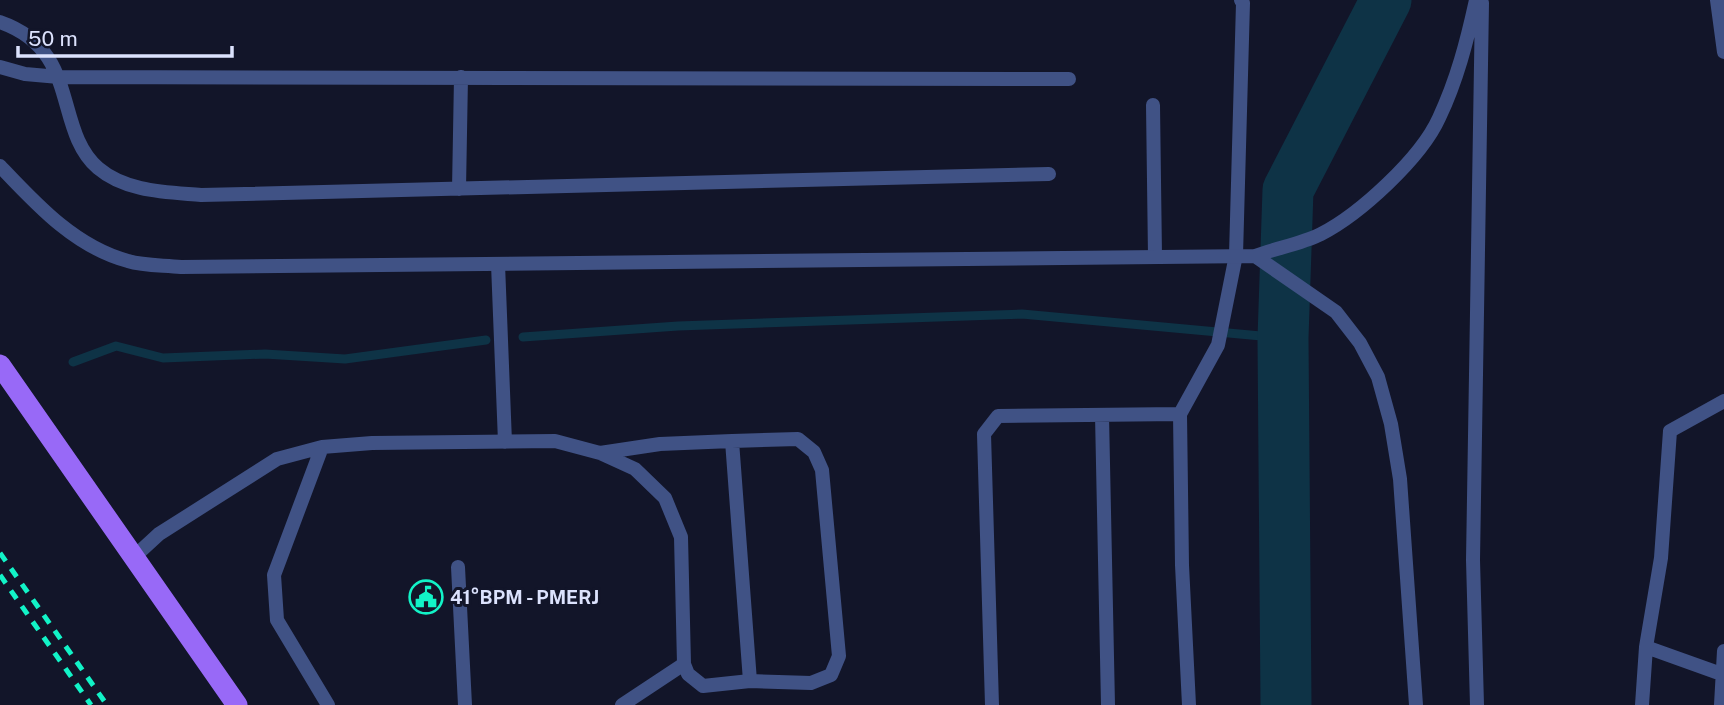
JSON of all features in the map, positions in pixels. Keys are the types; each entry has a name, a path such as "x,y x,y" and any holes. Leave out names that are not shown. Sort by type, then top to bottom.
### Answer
{"main road":[{"path":"0,366 237,705"}],"street":[{"path":"0,166 33,201 80,240 128,261 181,267 1255,256 1320,234 1361,208 1402,170 1438,121 1463,59 1476,0"},
{"path":"1477,705 1474,560 1482,0"},
{"path":"1717,0 1724,52"},
{"path":"1189,705 1182,565 1180,414 1218,345 1236,255 1242,1"},
{"path":"0,22 16,28 38,46 59,77 82,148 98,168 134,186 156,192 201,195 1049,174"},
{"path":"0,67 25,74 59,77 1069,79"},
{"path":"459,189 461,77"},
{"path":"1153,105 1155,256"},
{"path":"1255,256 1336,312 1360,342 1378,377 1391,424 1400,479 1416,705"},
{"path":"498,264 505,442"},
{"path":"1642,705 1646,647 1661,558 1670,431 1724,401"},
{"path":"992,705 984,433 998,416 1180,414"},
{"path":"1102,415 1108,705"},
{"path":"134,557 159,534 277,459 322,447 555,441 600,453 635,469 665,498 681,537 684,664 688,674 703,686 750,681 811,683 831,675 839,656 822,470 814,452 798,439 660,444 600,453"},
{"path":"732,441 750,681"},
{"path":"322,447 274,575 277,620 328,705"},
{"path":"458,567 465,705"},
{"path":"1646,647 1723,675"},
{"path":"1721,705 1724,651"},
{"path":"622,705 684,664"}],"waterway":[{"path":"1286,705 1283,338 1288,190 1386,0"},
{"path":"523,337 678,326 1022,314 1283,338"},
{"path":"73,362 116,346 163,358 265,354 345,359 486,340"}],"railway":[{"path":"0,553 107,705"},
{"path":"0,575 91,705"}],"place":[{"name":"41°BPM - PMERJ","path":"426,597"}]}
